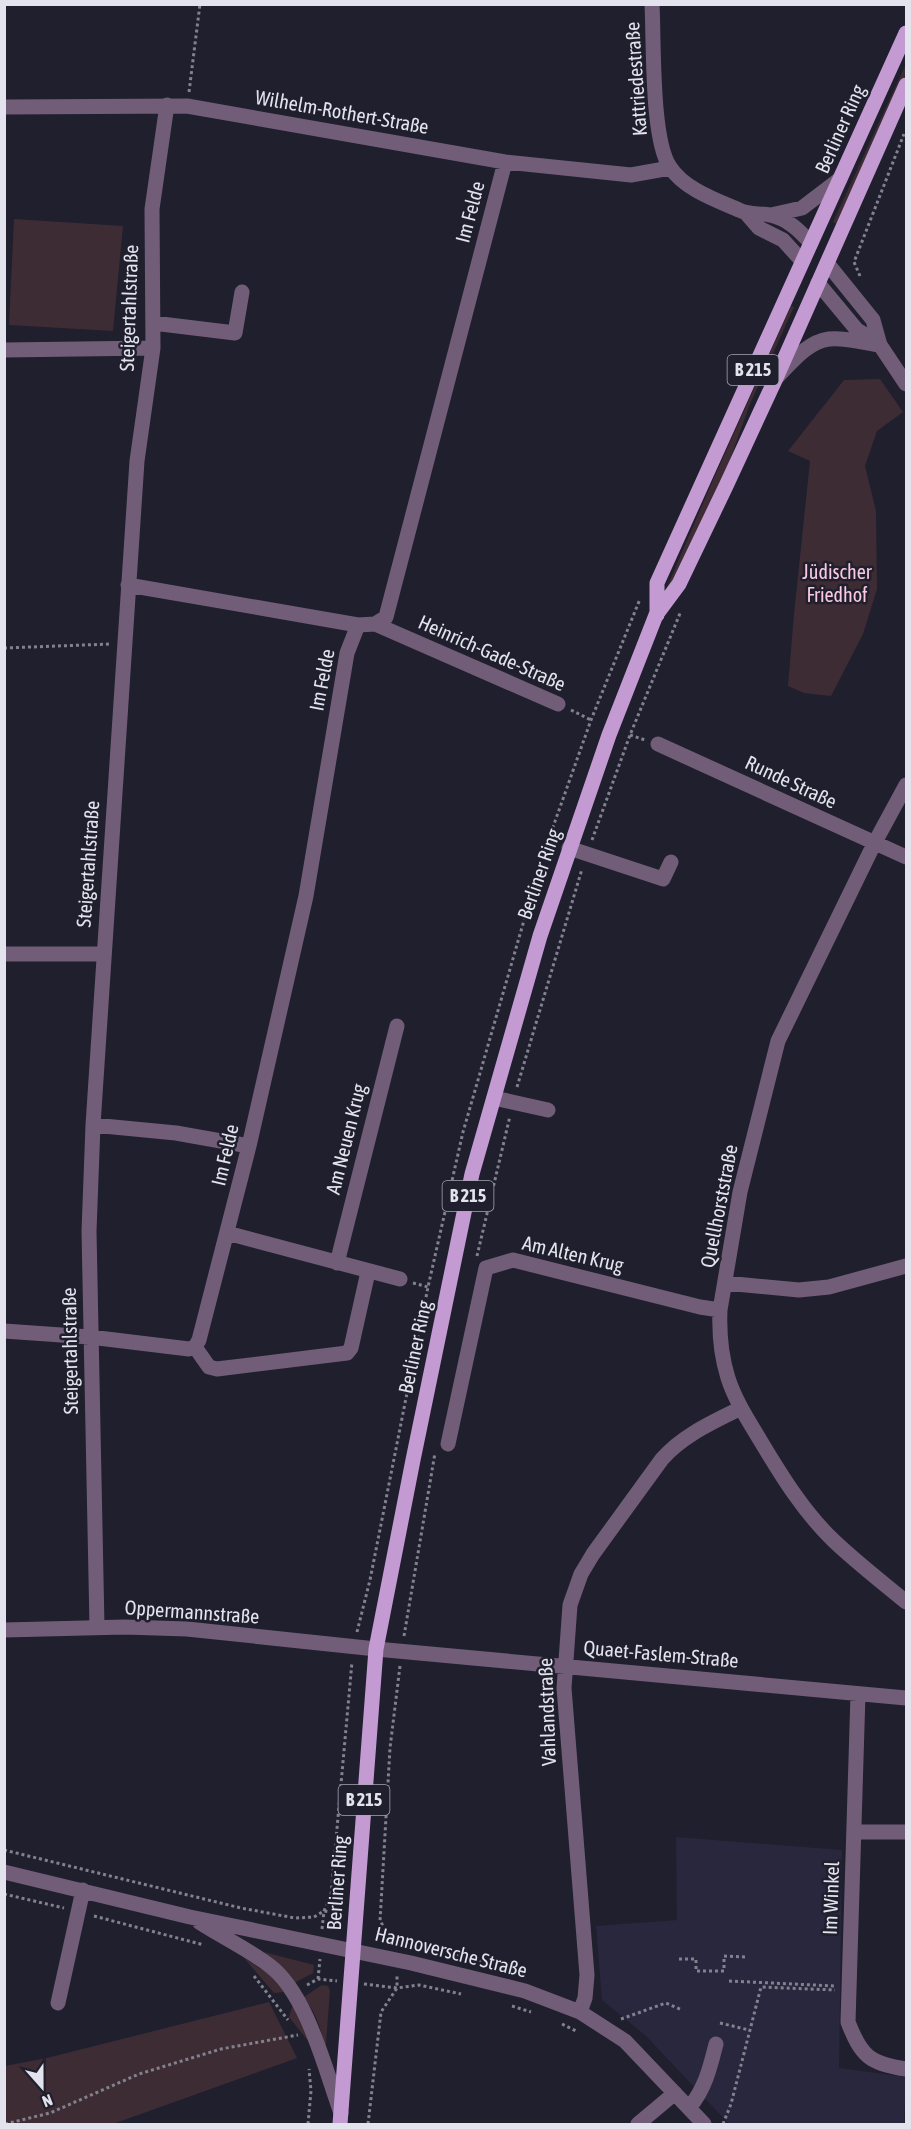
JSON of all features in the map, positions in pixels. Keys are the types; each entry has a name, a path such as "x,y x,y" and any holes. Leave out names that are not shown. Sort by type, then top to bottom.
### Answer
{"main road":[{"name":"Berliner Ring","path":"657,615 657,583 906,33"},
{"name":"Berliner Ring","path":"341,2119 376,1649 412,1460 472,1174 540,936 609,735 657,615 679,584 776,378 906,85"},
{"path":"811,243 827,263"},
{"path":"802,261 818,283"}],"street":[{"name":"Kattriedestraße","path":"652,4 658,129 665,158 670,168"},
{"name":"Steigertahlstraße","path":"97,1628 89,1231 93,1125 136,461 153,348 152,210 168,105"},
{"name":"Wilhelm-Rothert-Straße","path":"4,107 187,106 505,162 631,175 670,168"},
{"name":"Im Felde","path":"375,624 386,617 505,162"},
{"path":"670,168 691,186 746,213 771,215 802,208 840,179"},
{"path":"746,213 759,228 783,240 802,261"},
{"path":"771,215 792,224 811,243"},
{"path":"827,263 873,320 880,345 906,384"},
{"path":"818,283 857,330 880,345"},
{"path":"153,323 236,333 242,292"},
{"path":"776,378 802,351 816,343 830,339 880,345"},
{"path":"4,351 153,348"},
{"path":"128,585 358,625 375,624"},
{"name":"Heinrich-Gade-Straße","path":"375,624 558,704"},
{"name":"Im Felde","path":"227,1233 306,896 347,652 358,625"},
{"name":"Runde Straße","path":"658,744 906,857"},
{"name":"Quellhorststraße","path":"906,784 874,844 778,1041 740,1192 720,1310 721,1348 728,1380 741,1408 777,1468 818,1525 906,1602"},
{"path":"570,848 663,879 671,862"},
{"path":"4,954 103,954"},
{"name":"Am Neuen Krug","path":"337,1263 397,1026"},
{"path":"494,1098 548,1110"},
{"path":"93,1125 176,1133 249,1146"},
{"path":"4,1331 90,1337 189,1349 195,1347 199,1340 227,1233 400,1279"},
{"name":"Am Alten Krug","path":"442,1448 486,1268 513,1260 720,1310"},
{"path":"725,1283 799,1290 829,1287 906,1266"},
{"path":"195,1347 209,1367 217,1369 347,1353 351,1348 368,1272"},
{"name":"Vahlandstraße","path":"580,2012 585,1998 587,1975 564,1688 570,1605 581,1574 606,1534 672,1448 692,1434 741,1408"},
{"name":"Oppermannstraße","path":"4,1630 187,1629 376,1649"},
{"name":"Quaet-Faslem-Straße","path":"376,1649 906,1698"},
{"name":"Im Winkel","path":"858,1694 848,2022 856,2043 873,2061 906,2069"},
{"path":"855,1832 906,1832"},
{"name":"Hannoversche Straße","path":"4,1872 190,1917 353,1950 525,1991 580,2012 625,2041 704,2124"},
{"path":"58,2003 83,1890"},
{"name":"Berliner Ring","path":"190,1917 271,1966 294,1992 309,2024 341,2119"},
{"path":"688,2108 698,2096 709,2073 716,2044"},
{"path":"638,2124 675,2093"}],"path":[{"path":"187,106 200,4"},
{"path":"862,280 854,262 906,127"},
{"path":"475,1263 513,1102 586,855 630,735 683,607"},
{"path":"4,648 124,644"},
{"name":"Heinrich-Gade-Straße","path":"558,704 591,720"},
{"path":"397,1936 387,1932 380,1921 390,1748 409,1595 442,1448"},
{"path":"323,1920 331,1895 349,1678 355,1647"},
{"path":"4,1851 241,1908 295,1918 314,1917 324,1911"},
{"path":"4,1894 155,1930 212,1947"},
{"path":"679,1959 696,1959 696,1971 724,1971 724,1956 746,1957"},
{"path":"252,1973 290,2022"},
{"path":"729,1982 849,1989"},
{"path":"368,2124 381,2012 390,1997 397,1988 419,1985 463,1994"},
{"path":"723,2124 731,2104 761,1987 849,1989"},
{"path":"620,2020 666,2003 682,2010"},
{"path":"507,2004 540,2015"},
{"path":"720,2023 749,2030"},
{"path":"561,2024 581,2033"},
{"path":"295,2028 303,2043"},
{"path":"5,2124 50,2113 139,2074 211,2052 300,2035"},
{"path":"308,2062 311,2091 308,2124"}],"shaded area":[{"path":"676,1837 842,1850 839,2068 906,2077 904,2124 729,2124 645,2035 602,2000 596,1926 677,1920"}],"green space":[{"path":"906,64 906,73 839,225 833,222"},
{"path":"14,219 123,226 113,331 9,325"},
{"path":"791,306 794,307 750,404 720,487 667,594 664,594 713,480"},
{"name":"Jüdischer Friedhof","path":"880,379 903,412 877,431 865,466 876,511 877,589 863,634 831,696 804,693 788,686 810,461 788,451 844,380"},
{"path":"264,1952 314,1965 313,1973 294,1983"},
{"path":"244,1958 269,1974 284,1992 274,1993"},
{"path":"322,1985 328,1986 330,1990 326,2044 323,2045 317,2020 304,1997"},
{"path":"269,2002 297,2058 113,2124 5,2124 5,2066 47,2058"},
{"path":"293,2004 308,2038 308,2041 289,2017"}]}
